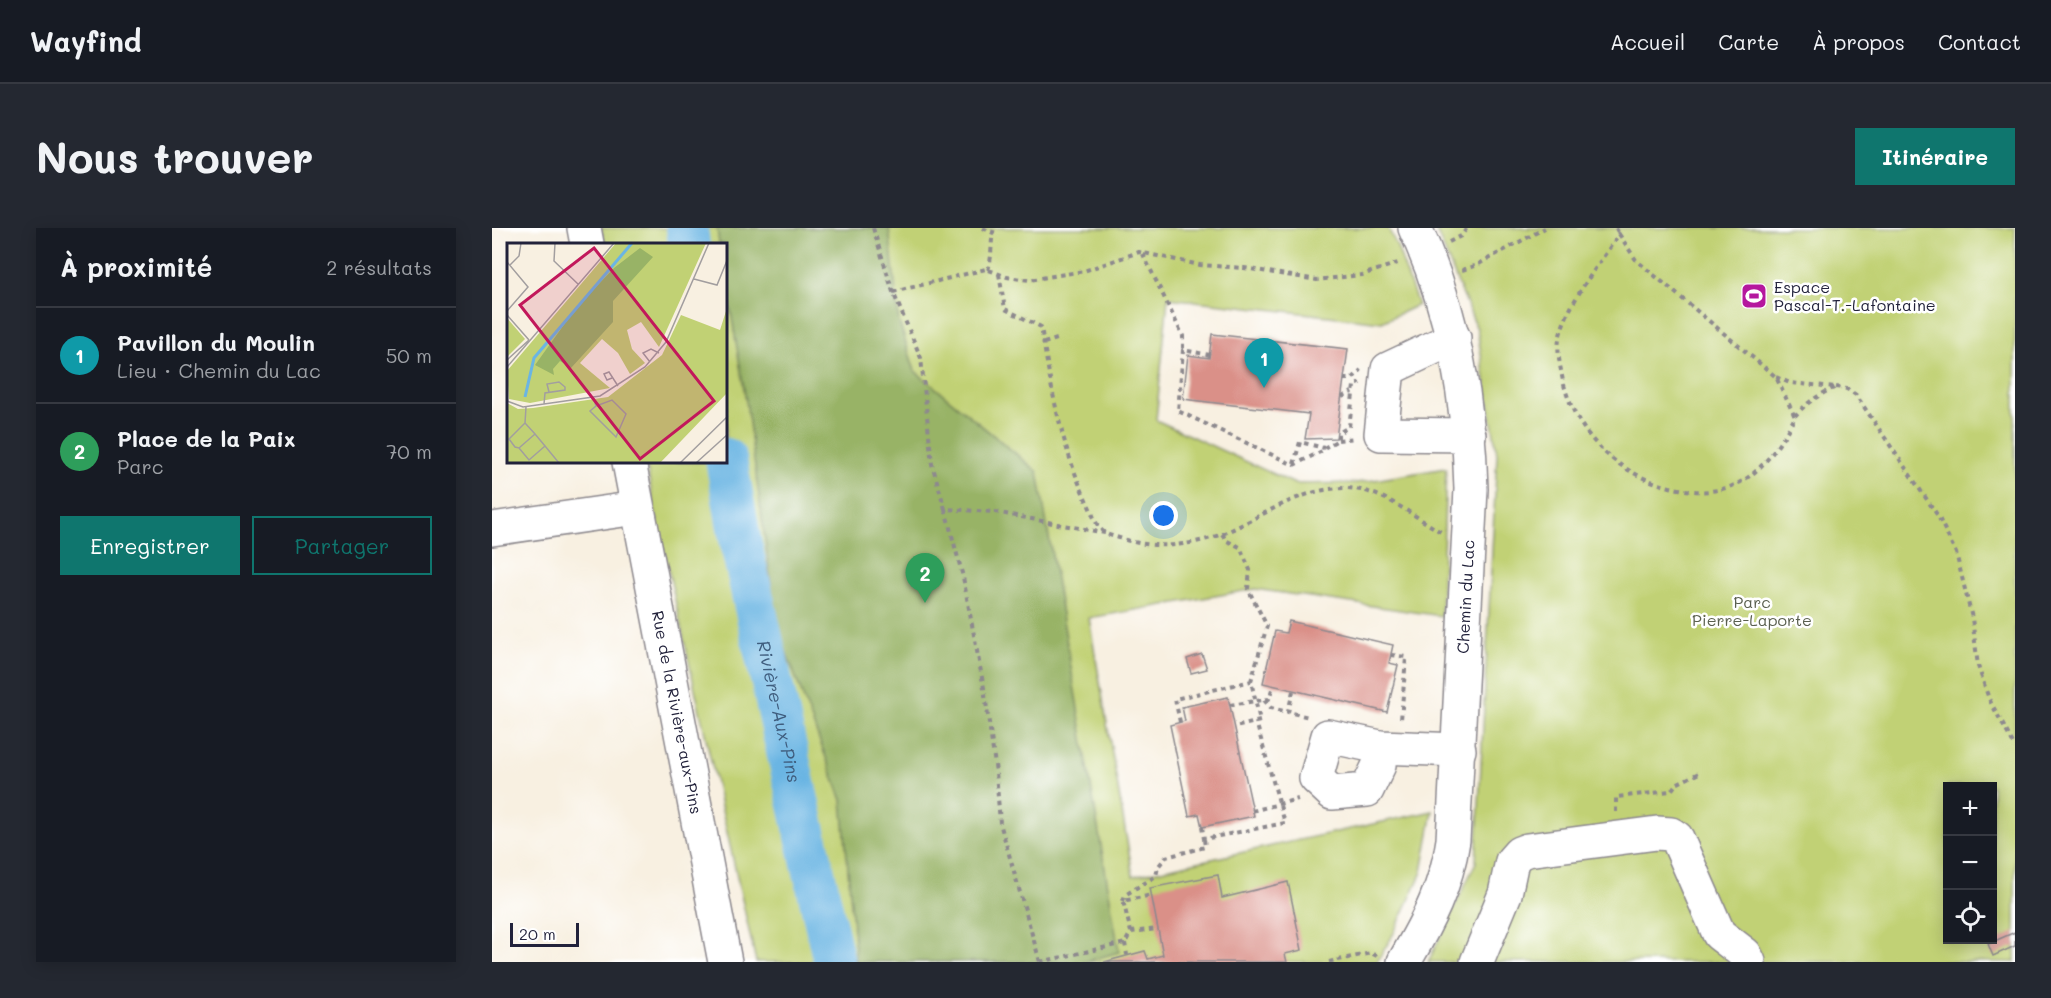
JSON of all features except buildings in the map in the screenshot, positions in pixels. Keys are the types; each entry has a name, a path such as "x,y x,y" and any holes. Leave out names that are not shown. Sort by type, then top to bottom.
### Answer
{"street":[{"path":"584,228 587,243"},
{"name":"Chemin du Lac","path":"1401,960 1435,905 1450,859 1456,817 1470,516 1469,435 1454,338 1435,279 1415,228"},
{"path":"1454,338 1388,369 1381,434 1469,435"},
{"name":"Rue de la Rivière-aux-Pins","path":"629,464 725,962"},
{"path":"492,529 637,508"},
{"path":"1380,747 1379,765 1368,790 1332,793 1316,778 1328,736 1380,747 1459,750"},
{"path":"1477,962 1505,894 1512,861 1519,853 1527,850 1657,833 1671,834 1677,838 1719,934 1745,954 1749,962"}],"path":[{"path":"873,228 893,292 921,358 932,464 963,577 984,688 996,772 1000,823 1040,962 1125,944"},
{"path":"983,228 994,230 988,270"},
{"path":"1444,245 1461,236 1467,228"},
{"path":"1435,279 1475,266 1545,228"},
{"path":"1616,228 1636,260 1776,377 1790,383 1847,389 1856,395 1938,516 1956,553 1972,618 1978,666 1989,699 2015,747"},
{"path":"1619,234 1565,318 1559,342 1560,364 1569,398 1589,436 1604,454 1632,474 1655,483 1688,491 1713,492 1734,485 1749,476 1769,457 1806,404 1836,387"},
{"path":"893,292 986,268 1007,277 1029,280 1084,271 1139,252 1200,264 1244,268 1317,280 1362,275 1407,261"},
{"path":"1143,253 1183,336 1178,411 1294,465"},
{"path":"999,274 1005,309 1041,327 1068,457 1097,524 1105,533"},
{"path":"1044,343 1060,338"},
{"path":"1183,350 1210,355"},
{"path":"1294,465 1338,440 1338,433 1349,427 1354,387 1388,369"},
{"path":"1776,377 1795,417"},
{"path":"1342,397 1353,392"},
{"path":"1294,465 1300,442 1324,448"},
{"path":"945,509 995,512 1105,533 1134,542 1165,545 1196,543 1222,534 1301,497 1323,491 1347,489 1368,492 1389,501 1449,538"},
{"path":"1222,534 1227,542 1240,547 1250,570 1248,589 1267,626 1251,681 1260,721 1235,727"},
{"path":"1391,655 1406,657 1400,722"},
{"path":"1180,722 1174,699 1251,681"},
{"path":"1230,705 1269,699 1272,686"},
{"path":"1264,700 1271,708 1288,712"},
{"path":"1204,839 1285,823 1256,722"},
{"path":"1618,838 1616,797 1671,790 1676,784 1699,773"},
{"path":"1252,811 1329,790"},
{"path":"1127,956 1125,944 1131,933 1123,901 1125,895 1156,876 1158,867 1166,857 1205,847 1202,827"},
{"path":"1123,901 1152,895"},
{"path":"1131,933 1158,929"},
{"path":"1329,962 1371,952 1401,960"}],"green space":[{"path":"601,228 1388,228 1418,305 1382,322 1168,298 1156,420 1295,484 1356,483 1446,468 1441,616 1255,589 1089,618 1133,876 1433,811 1422,872 1394,933 1377,962 756,962 646,464 728,464 728,243 605,243"},
{"path":"717,228 889,228 899,322 915,371 1038,472 1119,952 1085,962 856,962 842,800 777,628 746,401 728,295 728,243 719,243"},
{"name":"Parc Pierre-Laporte","path":"1435,228 2015,228 2015,962 1428,962 1476,862 1497,454 1477,329"}],"waterway":[{"name":"Rivière-Aux-Pins","path":"687,228 689,243"},
{"name":"Rivière-Aux-Pins","path":"727,464 741,544 834,962"}],"place":[{"name":"Espace Pascal-T.-Lafontaine","path":"1754,296"},
{"name":"Pavillon du Moulin","path":"1264,388"},
{"name":"Place de la Paix","path":"925,603"}]}
